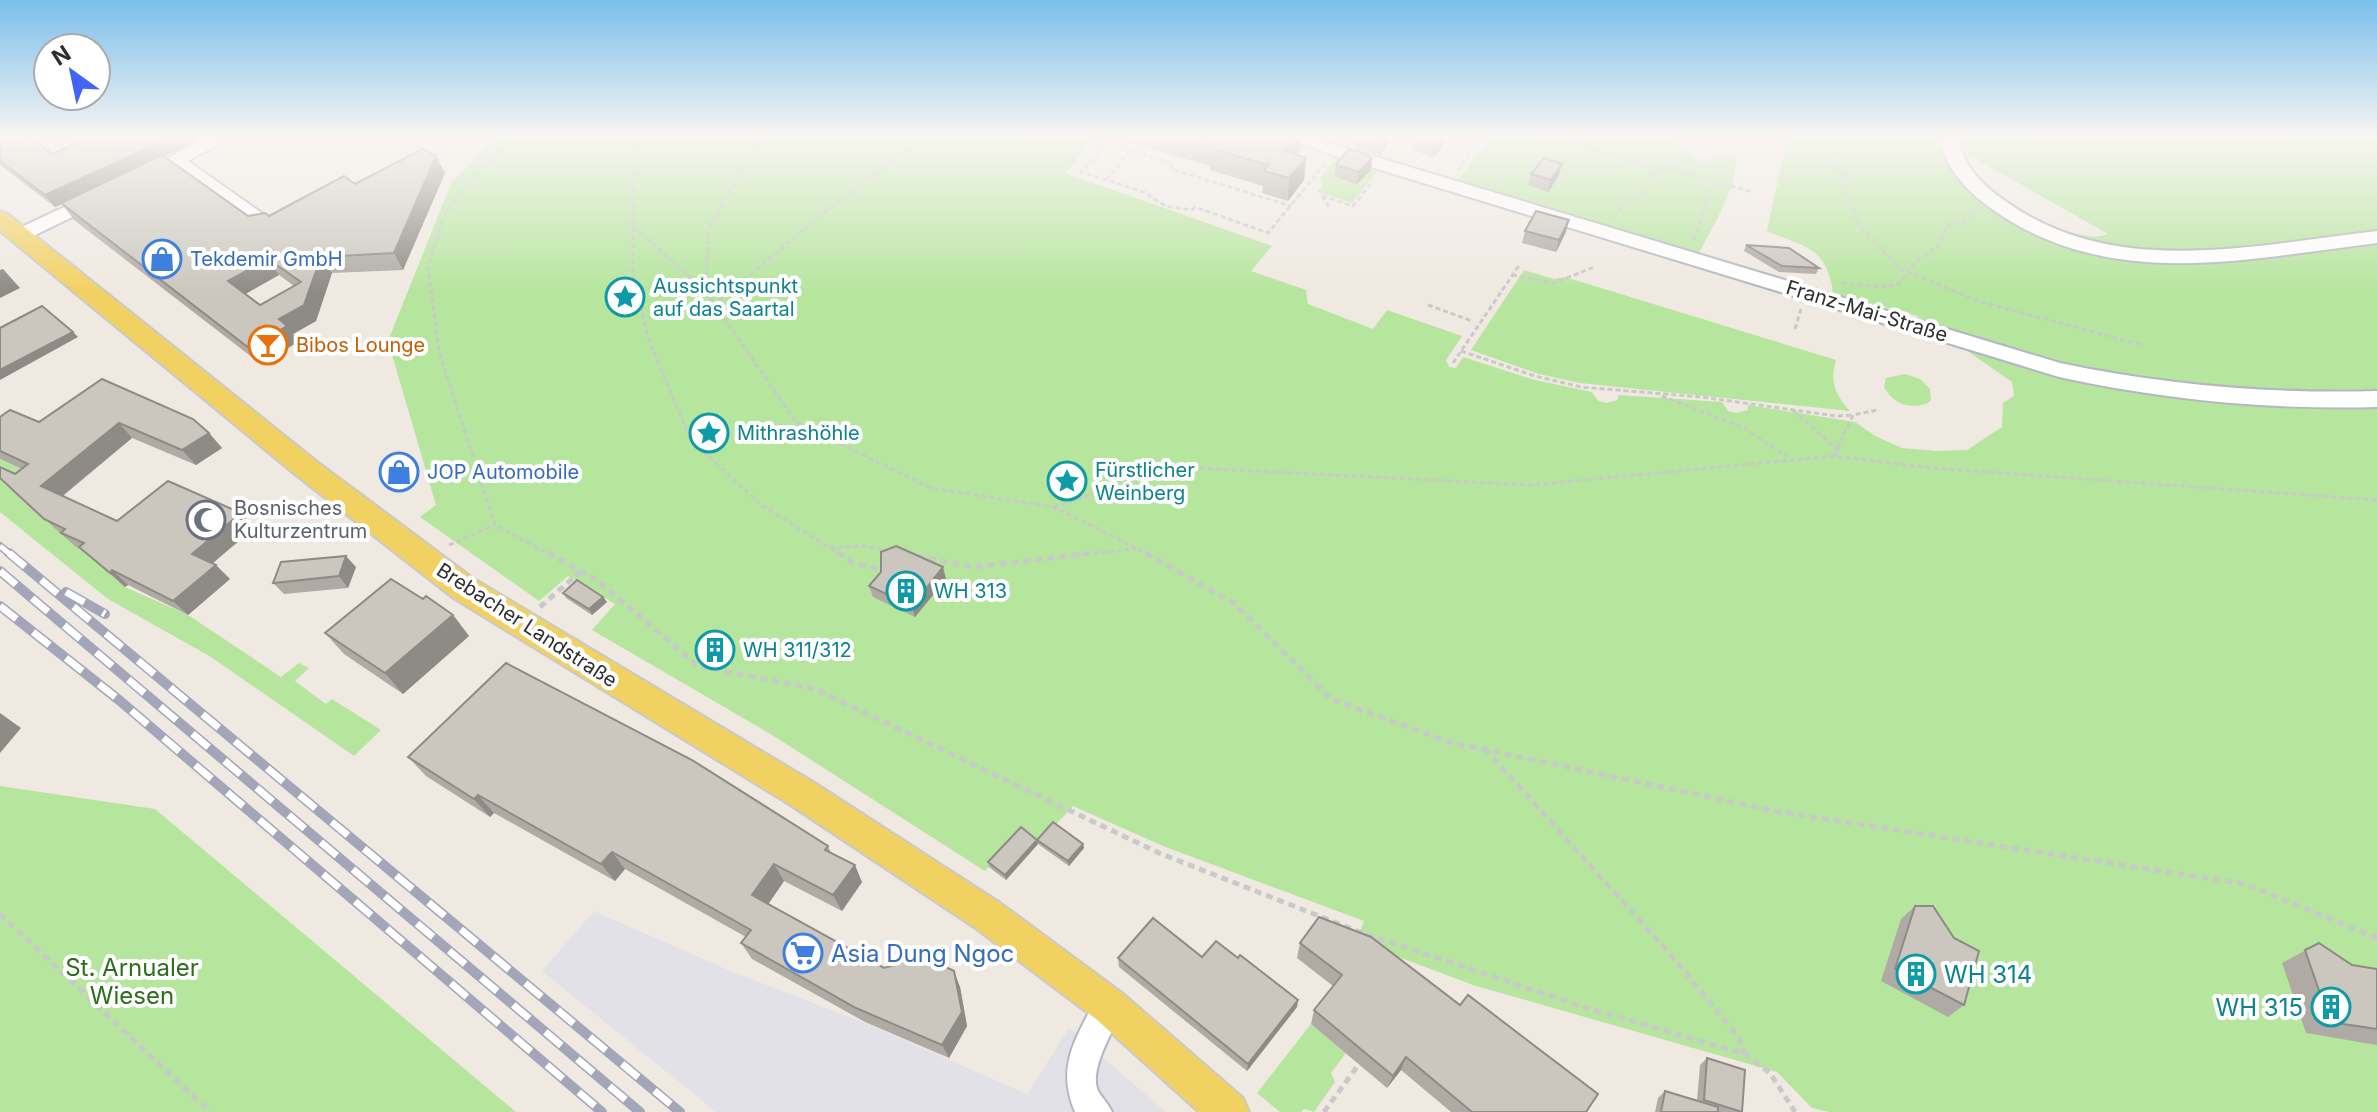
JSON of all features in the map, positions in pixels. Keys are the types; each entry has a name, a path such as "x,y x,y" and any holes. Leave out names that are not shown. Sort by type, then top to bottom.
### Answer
{"main road":[{"name":"Brebacher Landstraße","path":"10,227 282,448 463,588 801,793 1048,958 1109,1006 1229,1112"}],"street":[{"path":"10,227 104,189"},
{"path":"215,189 266,225"},
{"name":"Franz-Mai-Straße","path":"1459,189 2059,370 2136,386 2207,396 2275,401 2377,399"},
{"path":"1980,189 1994,203 2052,235 2099,250 2161,257 2220,254 2377,237"},
{"path":"1096,1112 1087,1106 1080,1080 1082,1064 1109,1006"}],"path":[{"path":"464,189 446,211 428,267 439,351 495,525 597,580 698,666 815,689 1159,853 1357,931 1584,1007 1745,1054 1770,1073 1795,1112"},
{"path":"633,189 633,273 648,338 691,441 763,506 853,563 883,570"},
{"path":"706,292 708,229 732,189"},
{"path":"713,306 856,189"},
{"path":"1134,189 1165,206 1192,210 1195,207 1268,233 1305,189"},
{"path":"1236,189 1291,206"},
{"path":"1329,207 1322,196 1353,206 1359,189"},
{"path":"1614,218 1624,202 1639,201 1646,189"},
{"path":"1696,236 1712,189"},
{"path":"1740,189 1752,192"},
{"path":"1846,189 1858,224 1899,268 1978,301 2143,345"},
{"path":"1836,283 1885,287 1899,284 1917,260 1937,247 1947,225 1963,222 1973,211"},
{"path":"633,226 706,292 796,422 931,488 1054,507 1137,548 1235,604 1331,699 1449,742 1780,812 2245,884 2377,938"},
{"path":"1453,363 1520,264"},
{"path":"1512,275 1545,285 1564,282 1594,267"},
{"path":"1428,305 1472,321"},
{"path":"1461,351 1538,377 1604,390 1836,416 1877,410"},
{"path":"1604,390 1605,399"},
{"path":"1656,394 1744,428 1789,458"},
{"path":"1791,409 1836,453"},
{"path":"1836,453 1853,415"},
{"path":"1054,507 1174,467 1531,485 1836,453 1931,468 2377,500"},
{"path":"421,556 495,525"},
{"path":"829,548 864,546 895,552"},
{"path":"910,555 972,567 1137,548"},
{"path":"543,604 580,572"},
{"path":"1484,749 1671,955 1739,1038 1745,1054"},
{"path":"0,914 210,1112"},
{"path":"1324,1112 1359,1064"}],"shaded area":[{"path":"594,911 1027,1094 1069,1028 1166,1112 716,1112 542,971"}],"green space":[{"path":"449,189 1110,189 1272,246 1251,271 1306,290 1308,304 1373,329 1387,310 1462,336 1446,360 1449,367 1456,368 1463,357 1535,380 1592,392 1598,401 1607,403 1618,400 1618,395 1722,402 1728,411 1737,413 1748,410 1748,405 1855,422 1875,436 1902,448 1967,450 2002,427 2003,403 2014,396 2012,382 1917,316 1833,293 1826,266 1820,257 1767,231 1776,189 1993,189 2027,214 2050,225 2092,236 2108,234 2028,189 2377,189 2377,1112 1829,1112 1812,1108 1777,1072 1473,985 1356,941 1364,921 1163,846 1073,806 1038,844 1021,832 985,871 772,735 592,630 615,604 568,576 539,601 420,517 436,505 388,341"},
{"path":"1320,189 1363,189 1352,203 1317,192"},
{"path":"1472,189 1730,189 1699,253"},
{"path":"1524,270 1554,279 1565,277 1836,360 1833,375 1835,388 1850,411 1580,383 1539,374 1471,350"},
{"path":"1905,374 1920,379 1930,389 1931,400 1928,403 1903,404 1888,393 1884,387 1886,378"},
{"path":"0,459 43,479 21,497 125,587 188,615 281,677 299,663 309,668 295,681 326,704 332,699 381,730 354,756 211,657 108,599 0,512"},
{"name":"St. Arnualer Wiesen","path":"0,786 155,809 516,1112 0,1112"},
{"path":"1311,1024 1346,1053 1331,1073 1335,1082 1314,1112 1304,1109 1301,1112 1280,1112 1257,1093"}],"building":[{"path":"37,189 58,189 45,195"},
{"path":"91,189 210,189 248,216 265,213 269,216 320,189 422,189 394,253 321,257 304,305 279,319 287,326 249,348 61,203","holes":["268,259 301,282 260,305 228,281"]},
{"path":"1536,211 1569,220 1559,240 1525,231"},
{"path":"1746,245 1789,248 1819,268 1782,266"},
{"path":"42,306 73,332 0,370 0,328"},
{"path":"102,379 193,419 209,433 182,450 119,423 41,486 117,521 168,481 241,513 192,554 216,565 173,601 112,570 110,573 79,547 84,543 61,533 65,529 44,519 0,478 0,467 15,474 28,464 0,451 0,417 10,410 39,422"},
{"name":"WH 313","path":"896,546 943,567 912,606 869,586 881,572 881,552"},
{"path":"346,556 339,576 273,583 281,562"},
{"path":"391,579 423,599 426,596 453,615 385,673 325,633"},
{"path":"577,580 603,597 589,609 563,593"},
{"name":"WH 311/312","path":"716,632 726,648 707,657 698,641"},
{"path":"506,663 692,760 828,846 825,850 855,865 833,895 774,864 752,895 884,968 924,956 954,971 962,1012 942,1045 856,1008 741,943 751,930 612,852 601,864 478,795 474,799 408,757"},
{"path":"1053,822 1083,844 1068,861 1037,840"},
{"path":"1021,827 1037,840 1005,875 988,862"},
{"path":"1915,906 1933,906 1954,938 1979,951 1964,1005 1895,969"},
{"path":"1319,917 1371,937 1460,1005 1468,995 1598,1094 1586,1112 1472,1112 1406,1057 1393,1076 1314,1010 1342,975 1300,943"},
{"path":"1153,918 1202,957 1216,941 1238,958 1240,955 1298,1000 1248,1064 1118,958"},
{"path":"2319,943 2352,965 2377,969 2377,1029 2330,1022 2305,950"},
{"path":"1707,1058 1745,1070 1742,1112 1704,1100"},
{"path":"1665,1091 1718,1107 1718,1112 1661,1112"}],"railway":[{"path":"0,546 11,555"},
{"path":"9,553 680,1112"},
{"path":"0,571 640,1112"},
{"path":"66,592 105,614"},
{"path":"0,606 119,700 602,1112"}],"place":[{"name":"Tekdemir GmbH","path":"162,259"},
{"name":"Aussichtspunkt auf das Saartal","path":"625,297"},
{"name":"Bibos Lounge","path":"268,345"},
{"name":"Mithrashöhle","path":"709,433"},
{"name":"JOP Automobile","path":"399,472"},
{"name":"Fürstlicher Weinberg","path":"1067,481"},
{"name":"Bosnisches Kulturzentrum","path":"206,520"},
{"name":"WH 313","path":"906,591"},
{"name":"WH 311/312","path":"715,650"},
{"name":"Asia Dung Ngoc","path":"803,953"},
{"name":"WH 314","path":"1916,974"},
{"name":"WH 315","path":"2331,1007"}]}
